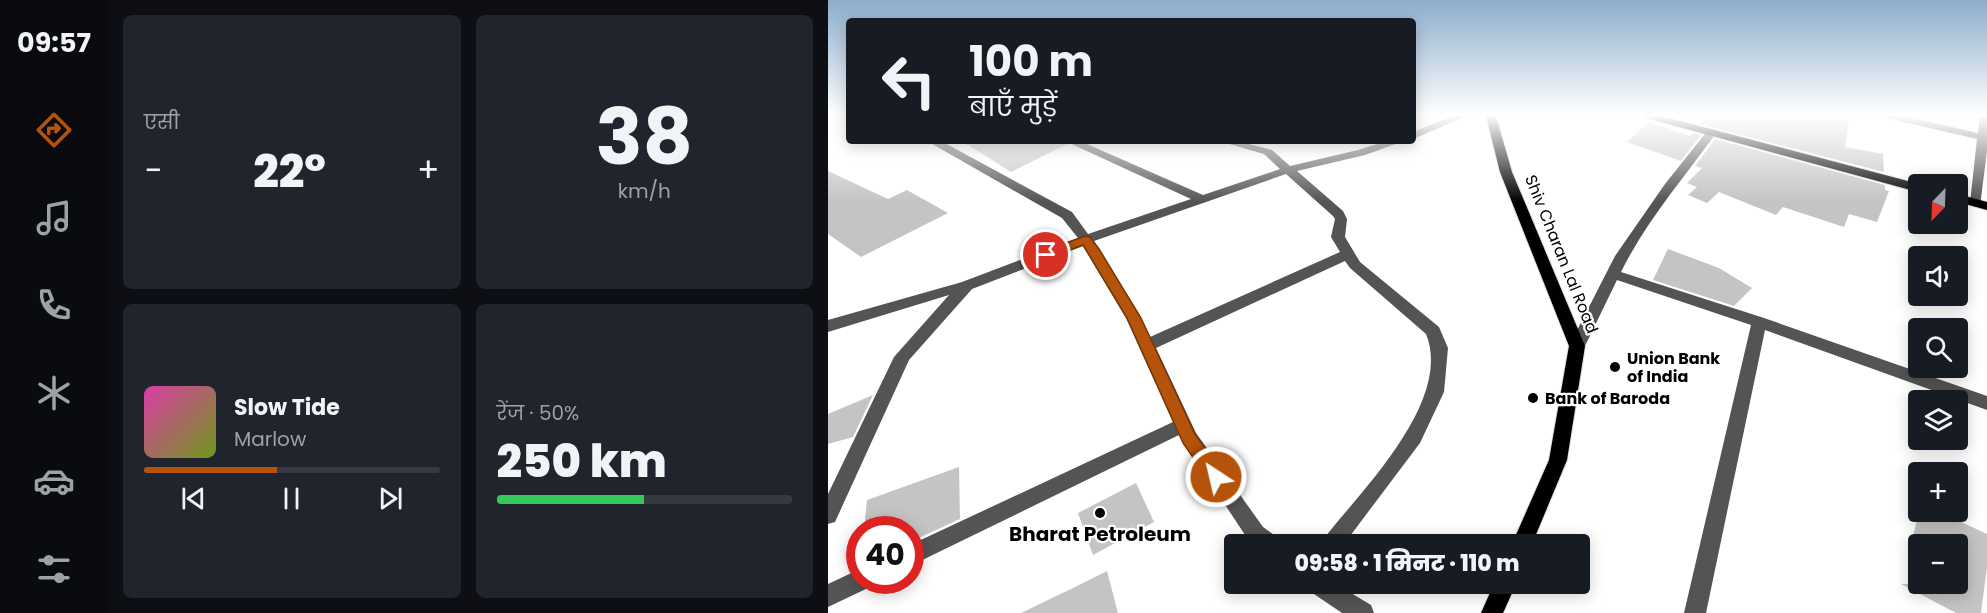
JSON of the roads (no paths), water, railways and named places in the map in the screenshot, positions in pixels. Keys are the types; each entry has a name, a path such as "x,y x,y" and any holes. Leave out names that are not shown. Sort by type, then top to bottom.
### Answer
{"main road":[{"name":"Shiv Charan Lal Road","path":"1499,145 1506,172 1577,346 1558,460 1526,534"},
{"path":"1758,145 1908,185"},
{"path":"1492,613 1501,594"}],"street":[{"path":"939,145 1067,216 1085,240 1134,318 1189,438 1256,534"},
{"path":"1079,145 1201,199"},
{"path":"1239,145 1268,152 1338,214 1341,219 1338,237 1355,265 1433,331 1440,348 1436,392 1414,438 1340,534"},
{"path":"828,326 967,285 1085,240 1287,170 1387,145"},
{"path":"1577,346 1622,256 1669,187 1702,145"},
{"path":"1982,205 1985,153"},
{"path":"1147,345 1348,254"},
{"path":"1613,273 1987,403"},
{"path":"828,515 902,357 967,285"},
{"path":"1695,613 1759,322"},
{"path":"924,549 1183,425"},
{"path":"828,596 846,587"},
{"path":"1332,594 1363,613"}],"place":[{"name":"Union Bank of India","path":"1615,367"},
{"name":"Bank of Baroda","path":"1533,398"},
{"name":"Bharat Petroleum","path":"1100,513"}]}
